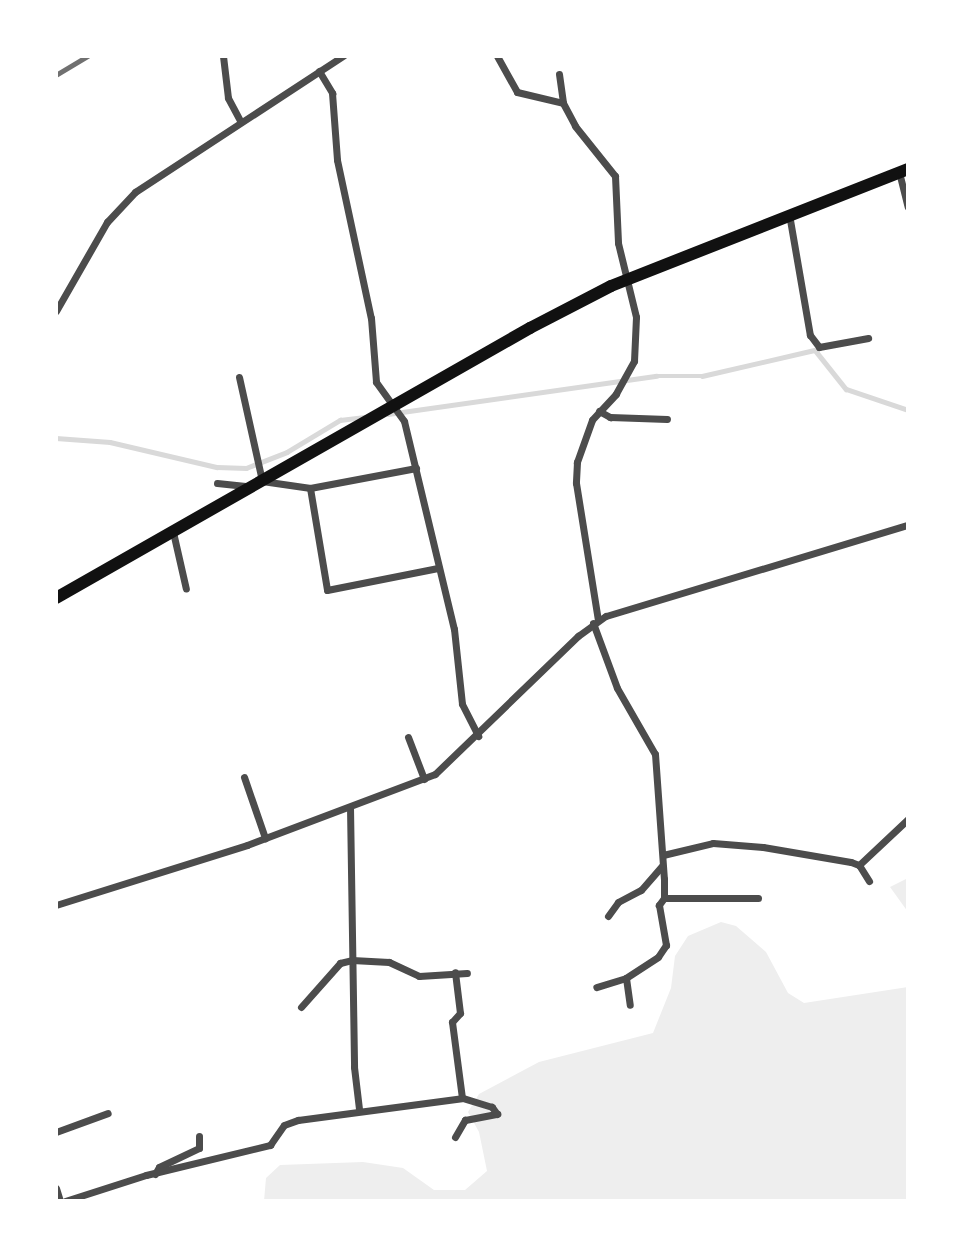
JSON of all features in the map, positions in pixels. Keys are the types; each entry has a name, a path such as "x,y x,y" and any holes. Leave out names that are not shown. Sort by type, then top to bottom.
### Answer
{"highway":[{"path":"56,598 530,328 627,280 904,171"}],"street":[{"path":"223,56 228,98 240,121"},
{"path":"56,311 120,206 240,121 343,56"},
{"path":"496,56 517,92 563,103"},
{"path":"320,71 332,93 337,160 371,318 376,383 404,421 454,629 462,705 478,736"},
{"path":"559,74 563,103 615,176 618,243 636,317 634,361 616,394 598,411 582,442 576,483 596,622 617,688 655,754 663,855 664,898 659,905 664,952 626,978 596,987"},
{"path":"904,171 908,207"},
{"path":"789,214 810,335 819,347 868,338"},
{"path":"239,377 257,484"},
{"path":"598,411 610,417 667,419"},
{"path":"217,482 310,488 416,468"},
{"path":"310,488 327,590 438,568"},
{"path":"56,905 265,838 424,779 478,736 596,622 908,525"},
{"path":"173,532 186,589"},
{"path":"408,737 424,779"},
{"path":"244,777 265,838"},
{"path":"350,807 352,960 359,1109"},
{"path":"859,865 908,819"},
{"path":"663,855 722,844 803,852 859,865 869,881"},
{"path":"608,916 618,902 641,890 662,866"},
{"path":"664,898 758,898"},
{"path":"300,1007 340,963 352,960 389,962 419,976 467,973"},
{"path":"455,972 460,1013 452,1022 462,1098"},
{"path":"626,978 630,1005"},
{"path":"56,1188 62,1201 155,1174 270,1146 284,1125 359,1109 462,1098 492,1107 497,1114 464,1120 455,1137"},
{"path":"56,1132 108,1113"},
{"path":"155,1174 159,1167 199,1148 199,1136"}],"shaded area":[{"path":"908,878 908,912 890,887"},
{"path":"721,922 736,926 766,952 788,993 804,1003 908,987 908,1201 264,1201 266,1178 280,1165 363,1162 403,1168 434,1190 465,1190 487,1171 479,1132 468,1112 479,1094 539,1062 653,1033 671,988 675,956 688,936"}],"waterway":[{"path":"388,414 656,376 702,376 815,350 846,389 908,410"},
{"path":"56,438 110,442 217,467 246,468 287,452 340,420 365,417"}],"railway":[{"path":"56,75 88,56"}]}
